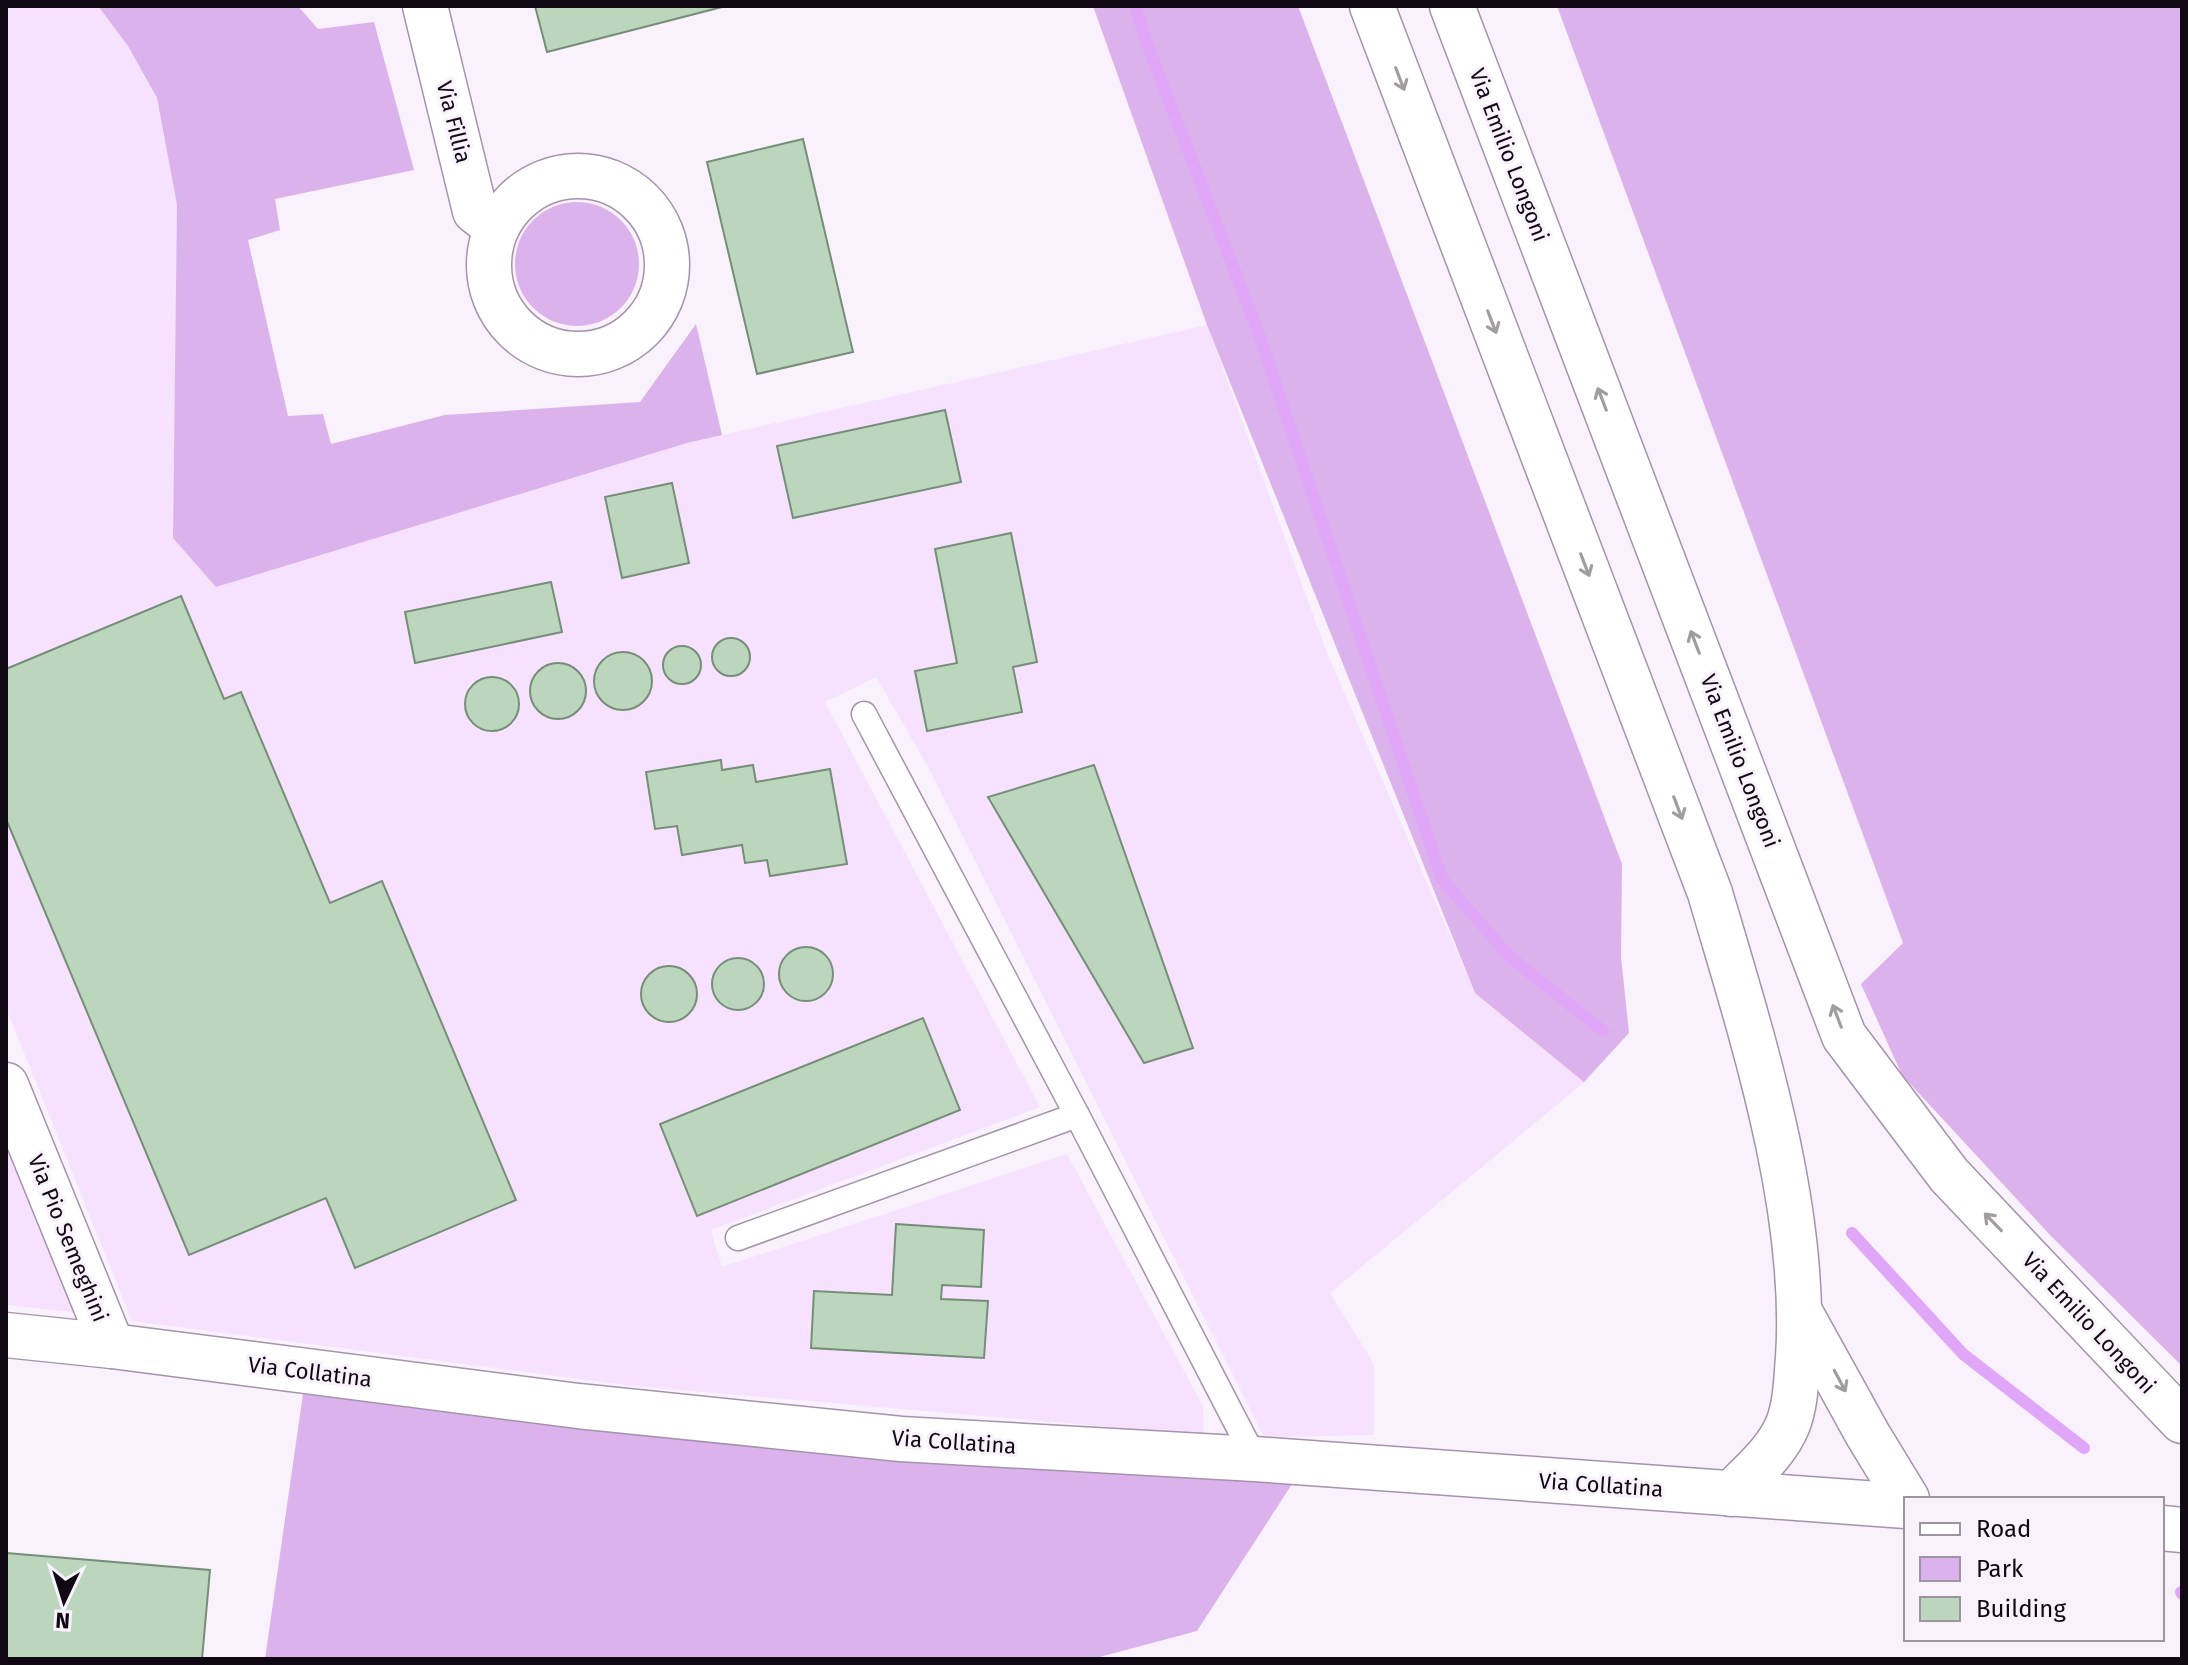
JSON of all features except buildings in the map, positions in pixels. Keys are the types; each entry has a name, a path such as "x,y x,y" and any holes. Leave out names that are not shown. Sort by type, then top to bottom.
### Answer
{"street":[{"name":"Via Fillia","path":"425,6 475,211 496,228"},
{"path":"1372,6 1710,893 1755,1045 1787,1191 1801,1314 1795,1392 1789,1420 1779,1441 1731,1494"},
{"name":"Via Emilio Longoni","path":"1452,6 1844,1036 1949,1175 2182,1421"},
{"path":"566,177 596,177 624,188 647,208 662,234 668,263 663,292 649,319 627,339 599,352 569,353 540,345 517,330 500,309 495,296 489,256 496,228 513,203 537,185 566,177"},
{"name":"Via Pio Semeghini","path":"6,1085 112,1346"},
{"path":"1801,1314 1906,1497"},
{"name":"Via Collatina","path":"6,1335 578,1406 901,1439 1255,1459 1904,1506"}],"lane":[{"path":"864,714 1255,1459"},
{"path":"738,1238 1077,1115"}],"shaded area":[{"path":"6,6 98,6 128,46 157,99 177,205 216,587 687,443 1207,325 1327,653 1475,993 1588,1079 1330,1293 1374,1364 1374,1435 1264,1437 927,765 876,677 825,702 1040,1107 711,1230 722,1267 1067,1154 1203,1406 1204,1435 634,1386 132,1321 6,1008"},
{"path":"6,1125 72,1289 72,1312 6,1305"}],"green space":[{"path":"98,6 298,6 318,29 374,22 414,170 275,199 280,230 248,240 288,416 323,414 331,444 445,415 640,402 696,324 722,435 687,443 216,587 173,538 177,205 157,98 128,46"},
{"path":"1093,6 1298,6 1622,864 1621,957 1629,1033 1584,1082 1475,993 1207,325"},
{"path":"1557,6 2182,6 2182,1366 2050,1235 1902,1075 1861,984 1903,943"},
{"path":"577,202 601,207 621,220 634,240 639,264 634,288 621,308 601,321 577,326 553,321 533,308 520,288 515,264 520,240 533,220 553,207"},
{"path":"303,1394 836,1451 1294,1481 1197,1631 1092,1659 265,1659"}],"waterway":[{"path":"1135,6 1256,326 1442,879 1510,957 1603,1031"},
{"path":"1852,1233 1963,1354 2084,1448"}]}
